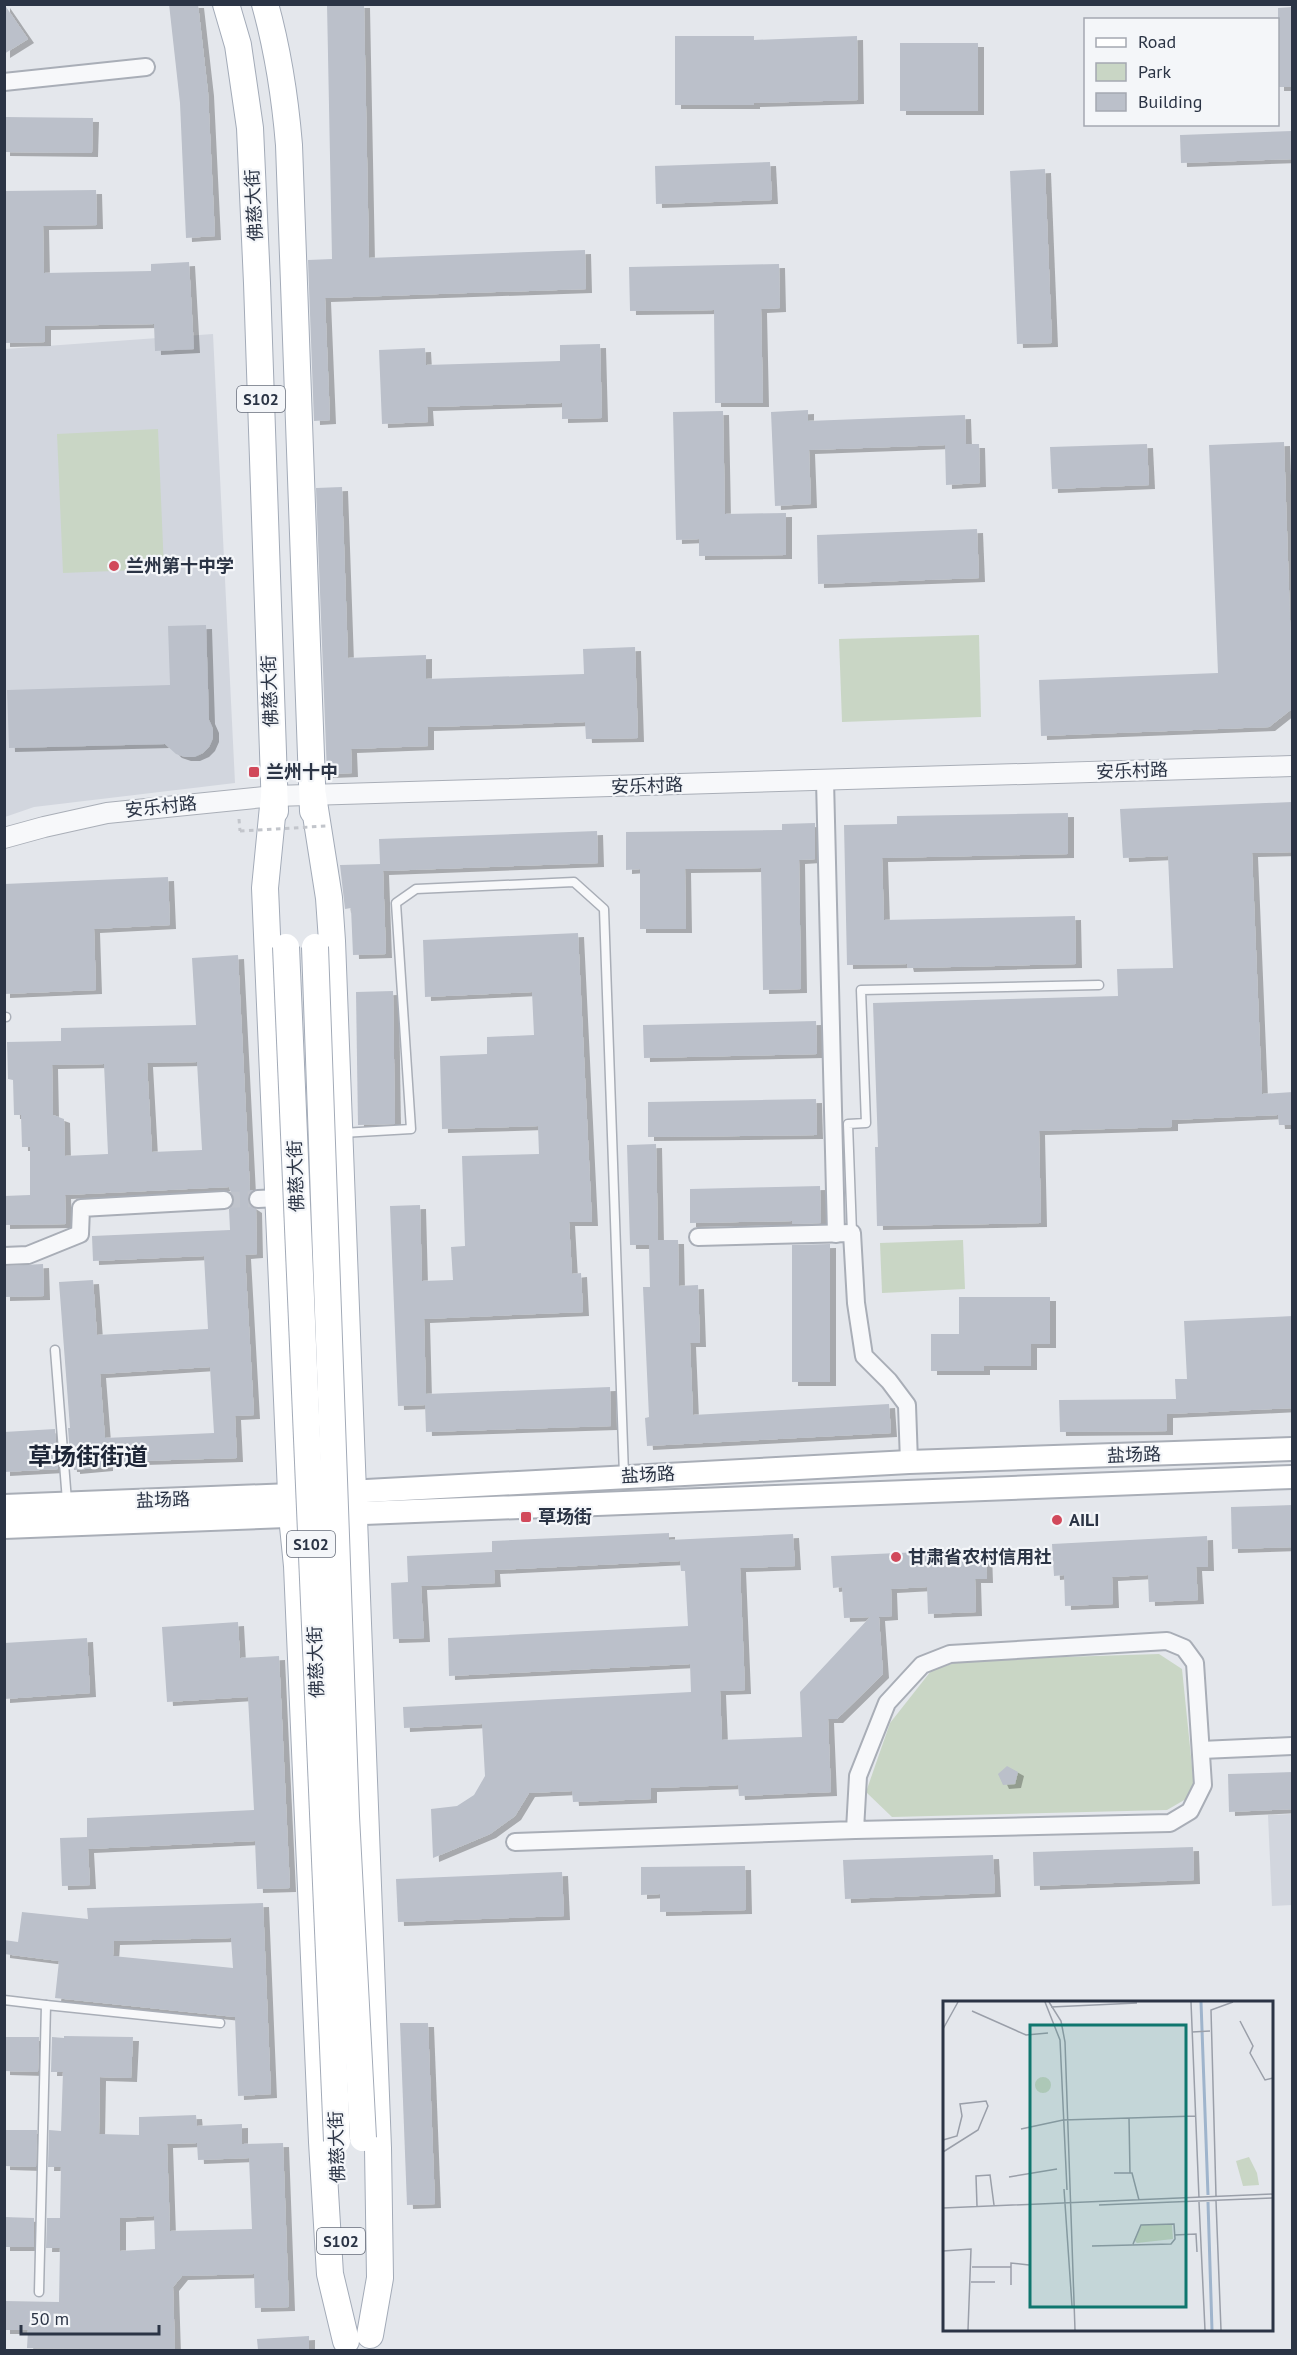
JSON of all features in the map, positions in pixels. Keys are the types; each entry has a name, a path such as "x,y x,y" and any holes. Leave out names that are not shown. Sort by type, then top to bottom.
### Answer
{"main road":[{"name":"佛慈大街","path":"226,4 238,45 250,128 258,295 273,796 286,947 337,2141 358,2344"},
{"name":"佛慈大街","path":"269,6 285,96 291,187 346,1816 363,2138 358,2344"},
{"path":"273,796 265,888 268,1198 299,1623 322,2154 330,2274 358,2344"},
{"path":"313,796 331,920 378,2148 380,2278 358,2344"},
{"name":"盐场路","path":"353,1502 624,1476 909,1462 1293,1449"},
{"name":"盐场路","path":"4,1527 353,1502 1293,1477"},
{"name":"盐场路","path":"4,1506 292,1505"}],"street":[{"path":"4,82 146,67"},
{"name":"安乐村路","path":"4,838 44,826 107,813 273,796 1293,766"},
{"path":"825,780 844,1233 864,1356 889,1381 908,1405 909,1462"},
{"path":"4,1256 28,1255 80,1234 81,1208 224,1200"},
{"path":"698,1237 844,1233"},
{"path":"515,1842 855,1830 1170,1823 1190,1811 1203,1785 1195,1664 1184,1648 1167,1641 950,1654 922,1665 887,1703 858,1776 855,1830"},
{"path":"1201,1750 1293,1746"}],"lane":[{"path":"340,1133 411,1130 396,903 416,889 574,882 604,909 624,1476"},
{"path":"844,1233 848,1124 866,1123 861,990 1099,985"},
{"path":"55,1350 67,1504"},
{"path":"4,2000 220,2023"},
{"path":"39,2292 46,2006"}],"path":[{"path":"240,831 327,826"}],"shaded area":[{"name":"兰州第十中学","path":"213,334 235,783 34,807 5,817 5,349"},
{"path":"1292,1814 1292,1905 1272,1906 1268,1815"}],"green space":[{"path":"158,429 164,569 63,573 57,434"},
{"path":"979,635 981,717 842,722 839,639"},
{"path":"963,1240 965,1289 882,1293 880,1243"},
{"path":"1159,1654 1182,1669 1194,1786 1186,1799 1167,1810 892,1817 866,1792 890,1723 931,1671 963,1660"}],"building":[{"path":"4,4 28,39 4,54"},
{"path":"169,4 198,4 208,92 215,236 186,238 180,103"},
{"path":"327,4 364,4 369,258 585,250 586,289 325,298 330,420 314,421 308,260 332,259"},
{"path":"1293,7 1293,87 1279,87 1278,8"},
{"path":"675,36 754,36 754,40 857,36 858,100 754,103 754,105 675,105"},
{"path":"900,43 978,43 978,111 900,111"},
{"path":"4,117 93,118 92,153 4,152"},
{"path":"1292,131 1293,159 1181,163 1180,135"},
{"path":"770,162 772,200 656,204 655,166"},
{"path":"1045,169 1052,343 1017,344 1010,171"},
{"path":"96,190 97,225 43,226 44,273 151,271 151,264 189,262 194,349 155,351 154,324 45,326 45,342 4,343 4,191"},
{"path":"779,264 780,308 761,309 763,403 715,403 714,310 630,311 629,267"},
{"path":"600,344 602,418 562,419 562,403 427,407 428,422 382,424 379,350 425,348 426,365 560,361 560,345"},
{"path":"808,410 808,421 965,415 966,444 979,444 980,483 946,485 945,445 809,450 811,504 775,506 771,412"},
{"path":"723,411 725,514 786,513 786,555 699,556 699,539 676,540 673,412"},
{"path":"1284,442 1293,708 1269,727 1041,736 1039,680 1218,673 1209,445"},
{"path":"1147,444 1149,485 1052,489 1050,447"},
{"path":"342,487 348,658 426,655 426,679 584,674 583,649 635,647 638,738 586,739 585,722 428,727 428,746 351,749 352,773 327,774 316,488"},
{"path":"977,529 979,578 818,584 817,535"},
{"path":"206,625 209,720 213,729 213,738 203,753 194,757 185,757 176,754 165,744 9,748 7,690 170,685 168,626"},
{"path":"1292,802 1293,852 1252,853 1262,1094 1293,1092 1293,1125 1279,1125 1278,1115 1172,1120 1172,1127 1039,1131 1041,1223 877,1226 875,1147 878,1147 873,1003 1118,996 1117,969 1173,968 1168,856 1123,858 1120,809"},
{"path":"1068,813 1068,854 882,858 884,920 1075,916 1076,964 908,968 907,964 847,965 844,825 897,824 897,816"},
{"path":"815,823 815,859 799,860 801,989 763,990 761,868 685,869 686,929 640,929 640,869 626,870 626,832 782,830 782,824"},
{"path":"597,831 598,863 383,871 386,954 353,955 351,908 345,909 340,865 380,864 379,839"},
{"path":"168,877 170,925 94,929 96,990 4,994 4,884"},
{"path":"578,933 592,1222 569,1222 572,1274 581,1273 583,1312 424,1319 426,1394 610,1387 611,1426 426,1432 425,1405 398,1406 390,1206 420,1205 422,1281 453,1280 451,1247 465,1246 462,1156 539,1154 538,1126 442,1129 440,1056 487,1054 487,1037 534,1035 532,992 425,997 423,940"},
{"path":"238,955 250,1190 253,1190 248,1200 250,1205 256,1209 257,1254 245,1255 254,1415 235,1416 237,1458 107,1462 107,1467 74,1470 71,1468 59,1282 93,1280 97,1335 208,1329 204,1256 93,1261 92,1236 230,1230 229,1209 234,1204 234,1199 229,1187 65,1195 66,1224 4,1225 4,1196 30,1195 30,1147 22,1147 21,1115 14,1115 13,1080 8,1079 7,1042 61,1041 61,1028 196,1025 192,958","holes":["197,1062 202,1150 152,1152 147,1063","104,1064 108,1154 65,1156 64,1119 53,1115 52,1065","210,1367 214,1433 105,1438 100,1374"]},
{"path":"393,991 395,1124 358,1125 356,992"},
{"path":"816,1021 817,1054 644,1058 643,1025"},
{"path":"816,1099 817,1135 648,1137 648,1102"},
{"path":"656,1144 658,1240 678,1240 679,1286 698,1285 700,1343 690,1343 693,1415 889,1404 891,1433 647,1446 645,1418 649,1417 643,1287 650,1287 649,1245 630,1245 627,1145"},
{"path":"820,1186 821,1223 792,1224 792,1221 690,1223 690,1189"},
{"path":"830,1244 830,1382 792,1382 792,1245"},
{"path":"43,1264 44,1296 4,1297 4,1266"},
{"path":"959,1297 1050,1297 1050,1344 1031,1344 1031,1366 984,1366 984,1371 931,1371 931,1334 959,1334"},
{"path":"1293,1316 1293,1408 1167,1414 1167,1431 1060,1432 1059,1400 1176,1399 1175,1379 1187,1379 1184,1321"},
{"path":"55,1429 58,1469 4,1472 4,1432"},
{"path":"1293,1505 1293,1547 1232,1549 1231,1507"},
{"path":"669,1533 669,1540 793,1534 795,1566 740,1568 745,1690 720,1691 722,1740 802,1737 800,1692 870,1617 844,1618 842,1587 833,1588 831,1556 986,1549 987,1579 975,1579 976,1612 928,1614 927,1587 891,1589 892,1616 879,1617 883,1674 837,1719 828,1719 831,1792 739,1796 738,1785 651,1788 651,1799 573,1802 572,1791 529,1793 515,1816 490,1834 433,1858 431,1809 457,1806 474,1795 485,1776 482,1724 404,1728 403,1707 691,1692 690,1664 449,1676 448,1638 688,1626 685,1571 681,1571 680,1561 494,1570 495,1583 421,1586 424,1638 393,1639 391,1583 408,1582 407,1556 492,1552 492,1541"},
{"path":"1207,1536 1208,1567 1196,1567 1198,1600 1149,1602 1148,1575 1112,1577 1113,1604 1065,1606 1064,1575 1054,1576 1052,1544"},
{"path":"238,1622 240,1658 279,1656 290,1888 257,1889 255,1841 88,1849 90,1885 62,1886 60,1838 87,1837 87,1818 254,1810 248,1697 167,1702 162,1627"},
{"path":"87,1638 90,1693 4,1699 4,1643"},
{"path":"1007,1766 1018,1772 1015,1784 1003,1785 998,1774"},
{"path":"1293,1772 1293,1809 1229,1812 1228,1774"},
{"path":"1193,1847 1194,1880 1034,1886 1033,1852"},
{"path":"993,1855 995,1893 845,1899 843,1860"},
{"path":"745,1866 746,1910 660,1912 660,1894 641,1895 641,1867"},
{"path":"562,1872 564,1916 398,1922 396,1879"},
{"path":"263,1903 271,2094 238,2096 235,2017 55,1998 59,1961 4,1954 4,1940 18,1942 22,1912 88,1919 87,1908","holes":["231,1938 233,1968 113,1956 114,1941"]},
{"path":"400,2023 428,2023 435,2204 407,2205"},
{"path":"64,2036 133,2037 131,2078 100,2077 99,2134 139,2135 139,2117 196,2115 197,2126 242,2124 242,2144 283,2143 289,2307 255,2308 254,2274 182,2276 173,2287 175,2350 27,2348 28,2330 4,2330 4,2301 59,2302 60,2248 46,2248 47,2218 60,2218 61,2167 48,2167 49,2130 61,2131 63,2072 51,2072 52,2037 64,2038","holes":["197,2143 198,2160 249,2158 252,2229 170,2231 167,2144","154,2216 155,2249 120,2251 120,2218"]},
{"path":"4,2037 39,2037 38,2072 4,2071"},
{"path":"4,2130 37,2130 36,2167 4,2166"},
{"path":"4,2217 34,2218 34,2247 4,2247"},
{"path":"309,2336 309,2350 258,2350 257,2339"}],"tunnel":[{"path":"224,1200 258,1199"}],"place":[{"name":"兰州第十中学","path":"114,566"},
{"name":"兰州十中","path":"254,772"},
{"name":"草场街","path":"526,1517"},
{"name":"AILI","path":"1057,1520"},
{"name":"甘肃省农村信用社","path":"896,1557"}],"district":[{"name":"草场街街道","path":"88,1457"}]}
